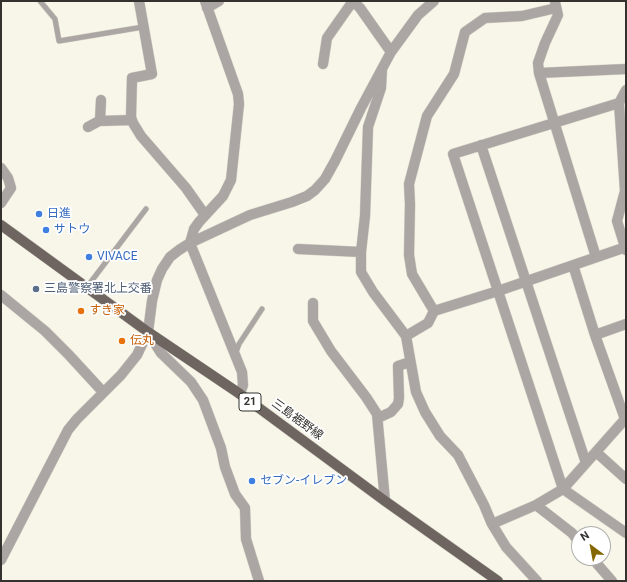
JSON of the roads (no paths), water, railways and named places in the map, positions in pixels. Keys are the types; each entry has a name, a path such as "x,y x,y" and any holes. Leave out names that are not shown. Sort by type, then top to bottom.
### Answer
{"main road":[{"name":"三島裾野線","path":"1,226 148,332 240,394 385,502 498,581"}],"street":[{"path":"139,1 152,74 132,78 132,120 135,128 141,136 186,188 205,215"},
{"path":"219,1 206,4 238,94 239,104 231,180 223,196 194,229 190,243 242,372 243,384 240,394"},
{"path":"322,64 327,38 353,1 360,8 391,52"},
{"path":"1,560 40,486 62,440 77,419 121,375 137,355 148,332 152,301 157,280 170,257 190,243 250,215 292,202 307,196 315,190 325,179 335,161 391,52 418,15 434,1"},
{"path":"434,311 412,274 409,255 409,184 427,116 454,74 465,32 485,18 522,16 556,4 558,15 545,43 538,63 539,73 596,257"},
{"path":"382,69 381,88 368,127 365,216 361,252 361,272 373,292 406,336 416,392 425,412 440,436 458,455 492,524 506,546 537,581"},
{"path":"539,73 626,69"},
{"path":"406,336 428,323 434,311 626,248 617,221 625,191 619,103 626,90"},
{"path":"100,121 101,100"},
{"path":"619,103 453,154 564,489 626,533"},
{"path":"88,127 100,121 132,120"},
{"path":"481,145 586,463"},
{"path":"1,168 8,178 11,188 1,203"},
{"path":"298,248 361,252"},
{"path":"492,524 536,505 564,489 625,419 595,334 573,265"},
{"path":"1,295 45,331 104,392"},
{"path":"313,303 313,321 331,351 366,397 378,418 385,502"},
{"path":"595,334 626,324"},
{"path":"148,332 161,353 191,382 203,400 221,448 225,468 235,494 246,508 246,539 259,581"},
{"path":"378,418 391,412 398,404 398,366 410,362"},
{"path":"596,452 626,479"},
{"path":"536,505 571,532"},
{"path":"599,566 612,581"}],"lane":[{"path":"40,1 55,19 59,41 143,27"},
{"path":"87,287 146,209"},
{"path":"235,355 239,344 262,309"}],"place":[{"name":"日進","path":"39,214"},
{"name":"サトウ","path":"46,230"},
{"name":"VIVACE","path":"89,257"},
{"name":"三島警察署北上交番","path":"36,289"},
{"name":"すき家","path":"81,311"},
{"name":"伝丸","path":"122,341"},
{"name":"セブン-イレブン","path":"252,481"}]}
